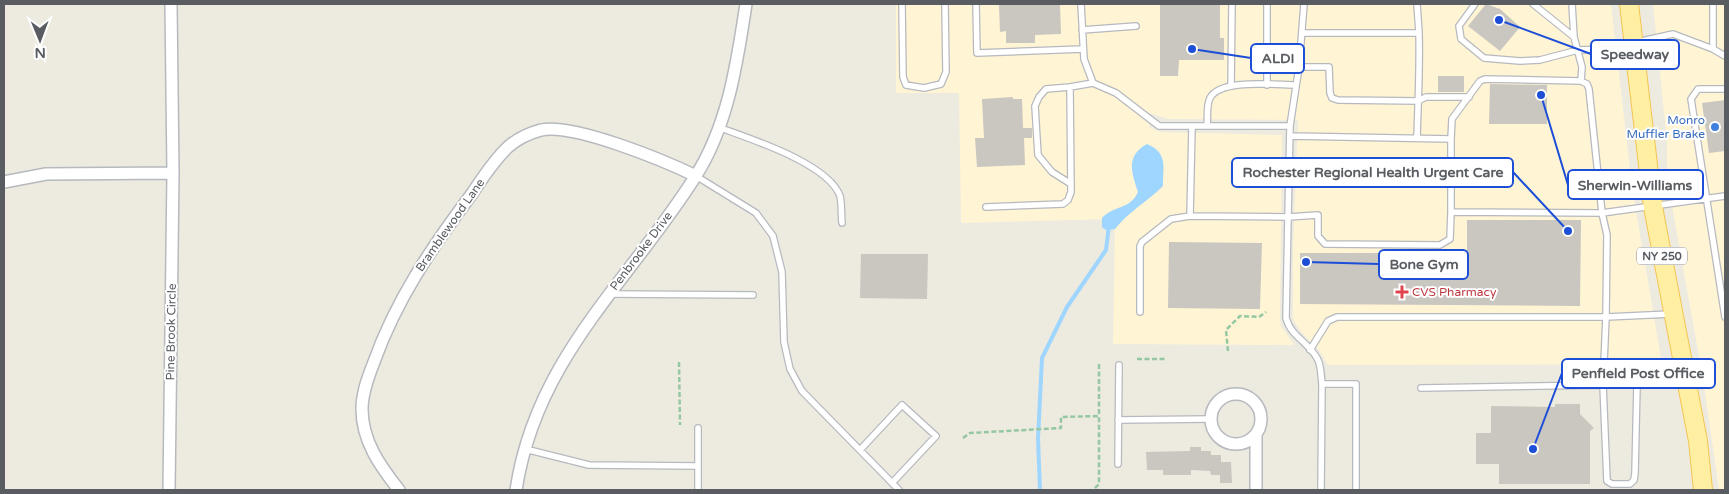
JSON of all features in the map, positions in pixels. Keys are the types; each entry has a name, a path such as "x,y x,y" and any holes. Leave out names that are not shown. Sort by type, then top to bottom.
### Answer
{"main road":[{"name":"NY 250","path":"1629,4 1653,207 1698,441 1703,490"}],"street":[{"name":"Pine Brook Circle","path":"169,490 173,173 171,4"},
{"name":"Penbrooke Drive","path":"516,490 525,449 536,416 560,364 608,294 696,176 718,127 738,61 746,4"},
{"name":"Bramblewood Lane","path":"399,490 375,459 366,434 362,409 368,377 392,317 428,255 495,162 509,147 527,134 561,128 598,138 678,167 696,176"},
{"path":"4,182 22,177 46,174 173,173"},
{"path":"1256,435 1240,444 1232,444 1217,435 1211,419 1215,404 1228,395 1244,395 1257,405 1261,420 1256,435 1256,490"}],"lane":[{"path":"902,4 903,77 906,85 924,88 942,84 946,72 945,4"},
{"path":"976,4 977,53 1083,49"},
{"path":"1081,4 1084,59 1093,82"},
{"path":"1231,85 1232,4"},
{"path":"1267,4 1267,85"},
{"path":"1304,4 1299,67 1290,126 1286,318 1288,326 1294,335 1318,360 1322,384 1322,490"},
{"path":"1417,4 1420,87 1417,138"},
{"path":"1475,4 1459,26 1461,39 1484,58 1540,60 1578,50 1606,49 1673,34 1714,49 1725,56"},
{"path":"1533,4 1574,37"},
{"path":"1572,4 1574,37 1582,67 1581,81"},
{"path":"1713,4 1714,49"},
{"path":"1082,30 1136,26"},
{"path":"1302,33 1418,33"},
{"path":"1299,67 1329,67 1330,93 1332,98 1338,100 1418,101 1426,97 1469,97"},
{"path":"1140,312 1140,246 1142,242 1171,219 1190,216 1288,217 1318,215 1318,236 1325,244 1440,245 1450,239 1452,120 1480,81 1485,79 1581,81 1589,89 1602,213 1607,235 1604,385 1607,481 1612,484 1630,484 1634,480 1636,473 1637,385"},
{"path":"1071,184 1052,172 1038,155 1035,106 1039,97 1046,89 1070,87 1093,82 1116,93 1160,126 1290,126"},
{"path":"1207,126 1210,98 1216,91 1231,85 1296,85"},
{"path":"986,206 1063,204 1068,200 1071,184 1070,87"},
{"path":"1725,89 1698,89 1691,99 1705,198 1725,313"},
{"path":"1190,216 1192,126"},
{"path":"718,127 787,154 814,168 829,180 840,196 842,223"},
{"path":"1290,136 1451,139"},
{"path":"696,176 756,213 773,236 782,272 784,342 790,369 802,391 899,490"},
{"path":"1451,212 1602,213 1725,196"},
{"path":"608,294 753,295"},
{"path":"1310,350 1328,322 1337,317 1606,317 1673,314"},
{"path":"1118,464 1119,365"},
{"path":"1421,388 1637,385 1686,382"},
{"path":"1322,384 1356,384 1356,490"},
{"path":"860,450 902,405 936,436 892,483"},
{"path":"1118,420 1211,419"},
{"path":"698,428 698,490"},
{"path":"525,449 589,465 698,466"}],"path":[{"path":"1228,351 1226,330 1240,316 1259,317 1266,312"},
{"path":"1137,359 1167,359"},
{"path":"679,362 680,425"},
{"path":"1093,490 1099,484 1099,364"},
{"path":"963,438 970,433 1061,428 1061,418 1099,416"}],"shaded area":[{"path":"896,4 1611,4 1632,187 1662,364 1328,365 1319,350 1301,332 1293,319 1293,249 1298,120 1168,119 1149,113 1149,127 1160,132 1282,135 1280,319 1281,326 1294,345 1113,344 1115,219 961,223 959,93 896,93"},
{"path":"1653,4 1725,4 1725,490 1719,490 1703,379 1667,178 1667,143"}],"water":[{"path":"1147,144 1158,152 1163,161 1163,186 1126,217 1115,229 1106,230 1102,227 1102,218 1131,202 1138,192 1132,172 1133,159 1135,154"}],"building":[{"path":"999,4 1060,4 1061,34 1035,35 1035,43 1006,43 1006,31 1000,32"},
{"path":"1160,4 1220,4 1220,38 1224,38 1224,60 1179,60 1178,76 1160,76"},
{"path":"1486,4 1500,9 1520,27 1500,51 1468,26"},
{"path":"1438,76 1464,76 1464,92 1438,92"},
{"path":"1490,84 1547,85 1547,124 1489,124"},
{"path":"1013,97 1013,99 1022,99 1023,128 1032,128 1032,138 1024,138 1025,165 977,167 975,138 984,138 982,99"},
{"name":"Monro Muffler Brake","path":"1725,100 1725,151 1709,153 1702,103"},
{"path":"1467,220 1581,220 1580,306 1300,304 1300,253 1467,253"},
{"path":"1169,242 1262,243 1260,309 1168,308"},
{"path":"861,254 928,254 927,299 860,298"},
{"path":"1555,404 1580,404 1580,414 1594,428 1590,431 1590,484 1499,484 1499,464 1476,464 1476,433 1491,433 1491,406 1555,407"},
{"path":"1190,447 1201,447 1201,451 1211,451 1211,455 1221,455 1221,462 1231,462 1232,483 1220,483 1220,475 1211,475 1210,471 1191,470 1191,475 1163,475 1163,470 1147,470 1146,452 1190,451"}],"waterway":[{"path":"1040,490 1038,439 1042,358 1067,307 1106,250 1109,226"}],"place":[{"name":"Speedway","path":"1499,20"},
{"name":"ALDI","path":"1192,49"},
{"name":"Sherwin-Williams","path":"1541,95"},
{"name":"Monro Muffler Brake","path":"1715,127"},
{"name":"Rochester Regional Health Urgent Care","path":"1568,231"},
{"name":"Bone Gym","path":"1306,262"},
{"name":"CVS Pharmacy","path":"1402,292"},
{"name":"Penfield Post Office","path":"1533,449"}]}
